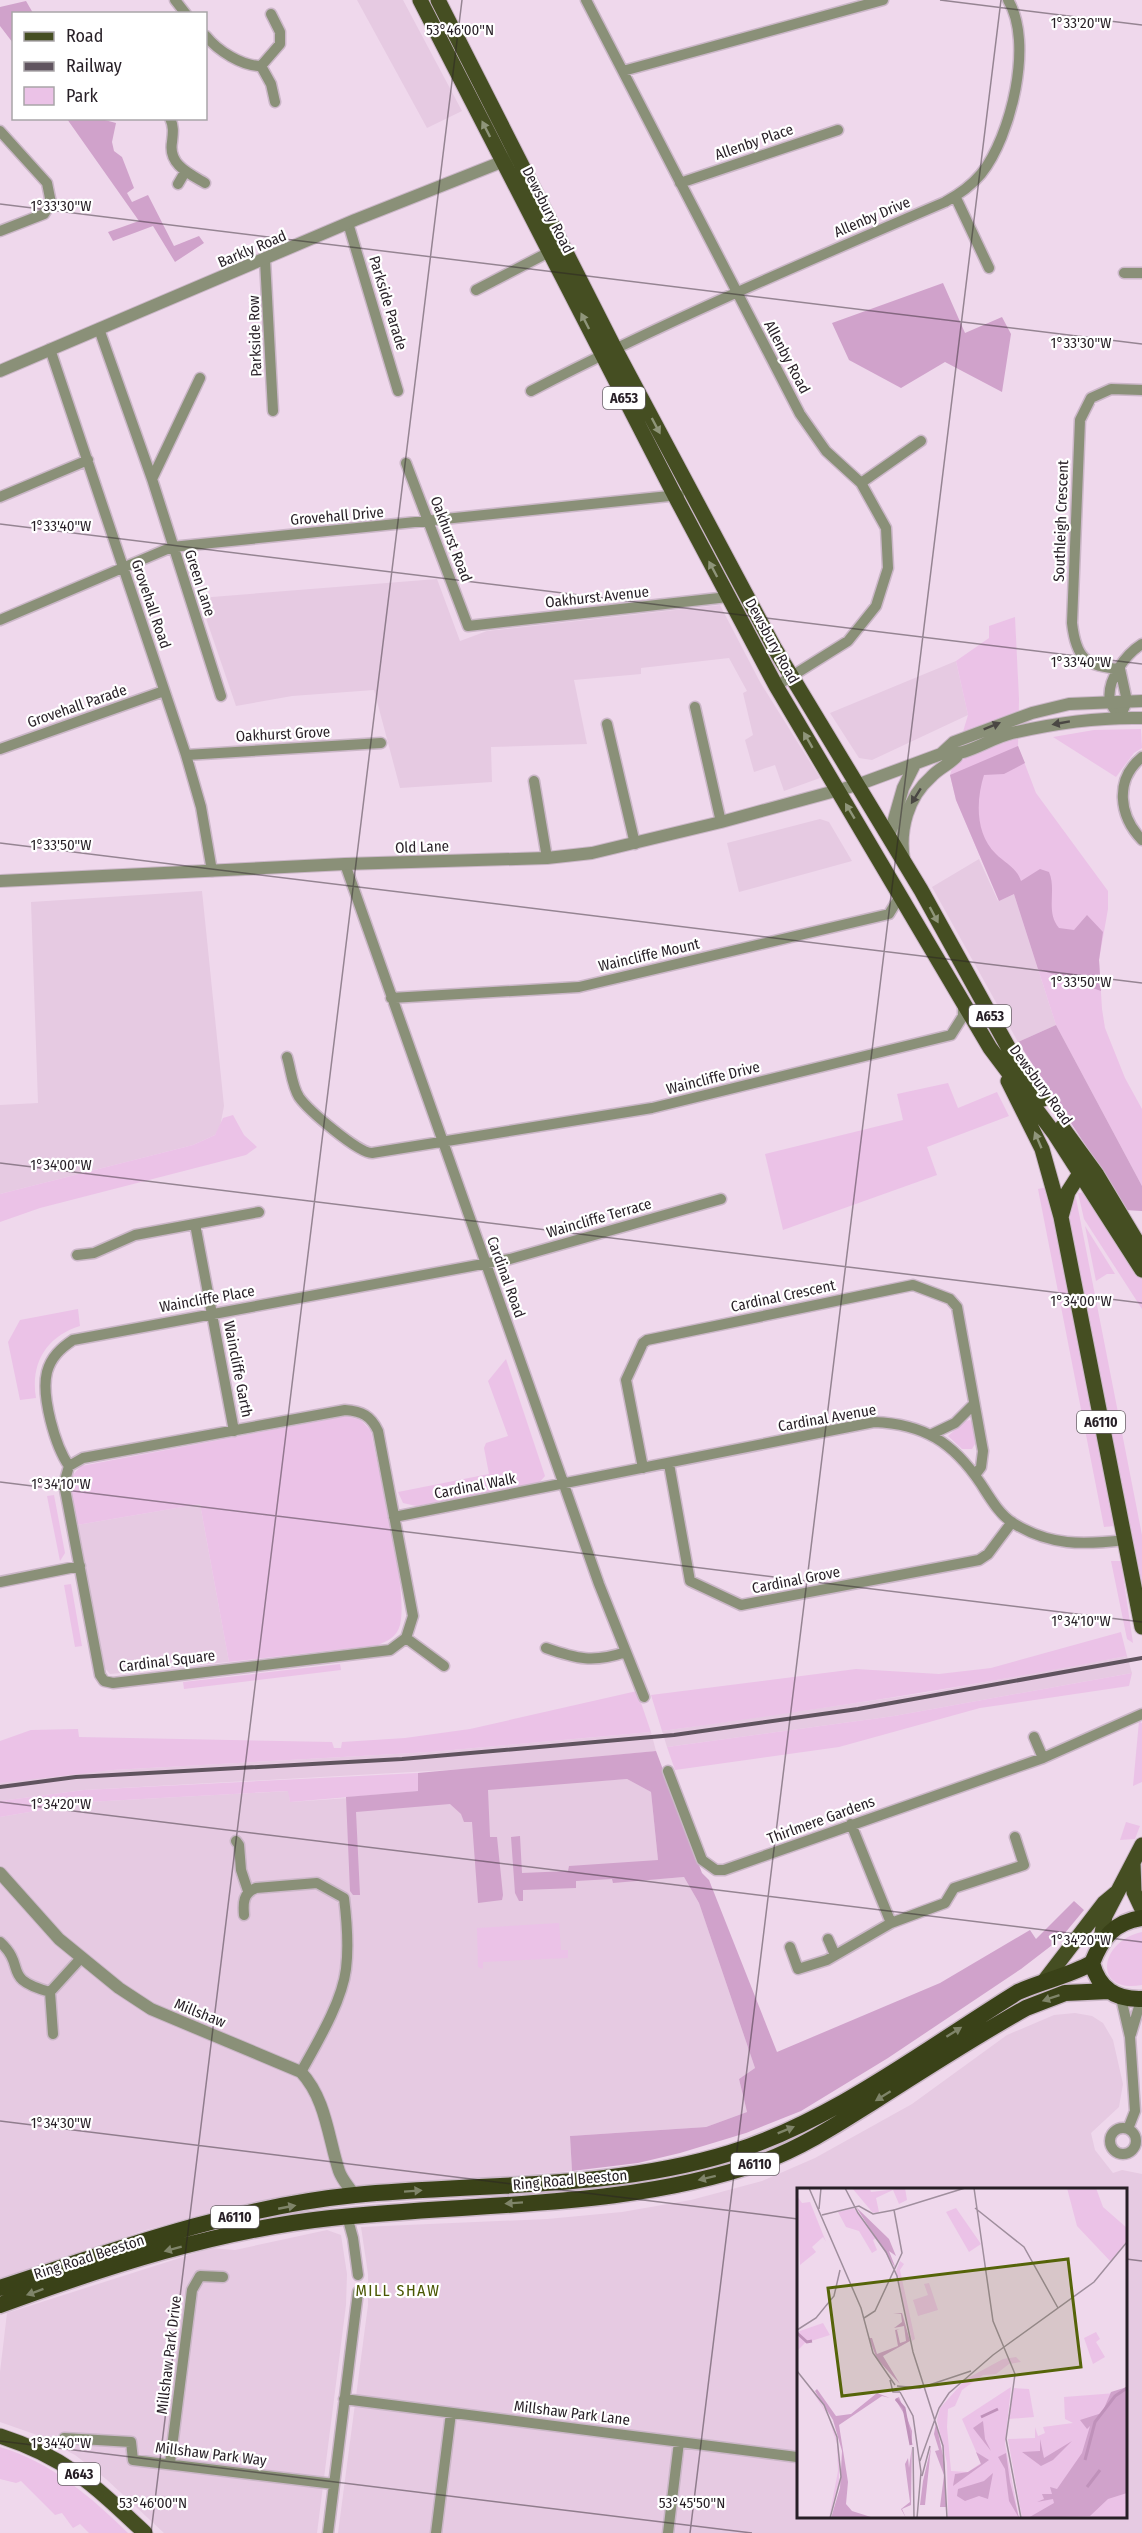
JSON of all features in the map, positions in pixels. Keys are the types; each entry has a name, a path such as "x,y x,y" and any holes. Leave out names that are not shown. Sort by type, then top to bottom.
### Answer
{"highway":[{"path":"1115,1995 1100,1983 1092,1963 1108,1932 1118,1925 1142,1918"},
{"name":"Ring Road Beeston","path":"0,2288 148,2240 244,2215 323,2200 354,2195 578,2180 656,2172 732,2152 805,2123 1018,1992 1045,1980 1075,1972 1092,1963"},
{"name":"Ring Road Beeston","path":"0,2306 147,2257 230,2235 292,2223 347,2216 588,2199 674,2186 716,2176 764,2161 806,2141 1026,2008 1065,1993 1115,1995 1141,2000"}],"main road":[{"name":"Dewsbury Road","path":"420,0 509,159 556,249 608,351 675,496 776,686 990,1048 1028,1094 1142,1250"},
{"name":"Dewsbury Road","path":"438,0 509,159"},
{"name":"Dewsbury Road","path":"608,351 692,494 790,677 890,837 1008,1047 1142,1270"},
{"path":"884,868 890,837"},
{"name":"A6110","path":"990,1048 1042,1149 1061,1217 1142,1627"},
{"path":"1050,1180 1054,1173 1080,1166"},
{"name":"A6110","path":"1061,1217 1068,1192 1080,1166"},
{"path":"1100,1944 1105,1916 1142,1845"},
{"path":"1133,1860 1134,1892 1142,1910"},
{"path":"1045,1980 1104,1903 1116,1893"},
{"name":"A643","path":"0,2436 35,2447 71,2467 92,2483 145,2533"}],"street":[{"path":"175,0 184,12"},
{"name":"Allenby Road","path":"586,0 801,414 826,451 861,483 886,528 888,568 876,606 848,641 776,686"},
{"path":"623,71 883,0"},
{"name":"Allenby Drive","path":"531,391 608,351 736,292 955,196 981,174 998,144 1006,123 1014,92 1019,48 1017,21 1008,0"},
{"path":"207,37 212,44 249,66 261,66 280,44 280,32 271,14"},
{"path":"261,66 271,84 275,102"},
{"path":"171,120 174,130 172,155 185,171 205,183"},
{"name":"Allenby Place","path":"680,183 838,130"},
{"path":"0,131 47,183 51,203 44,214 0,231"},
{"name":"Barkly Road","path":"0,371 348,223 509,159"},
{"path":"178,184 185,171"},
{"path":"955,196 989,268"},
{"name":"Parkside Parade","path":"348,223 398,391"},
{"path":"476,290 556,249"},
{"name":"Parkside Row","path":"265,260 273,411"},
{"path":"1124,273 1142,273"},
{"name":"Green Lane","path":"99,329 152,479 221,696"},
{"name":"Grovehall Road","path":"50,349 186,754 201,807 212,871"},
{"path":"152,479 200,378"},
{"name":"Southleigh Crescent","path":"1120,669 1097,667 1082,658 1074,641 1072,623 1080,420 1091,398 1111,389 1142,390"},
{"path":"861,483 921,441"},
{"path":"0,497 88,460"},
{"name":"Oakhurst Road","path":"406,463 468,626"},
{"name":"Grovehall Drive","path":"0,620 172,547 692,494"},
{"name":"Oakhurst Avenue","path":"468,626 728,597"},
{"path":"1120,718 1110,702 1111,682 1131,651 1142,644"},
{"path":"1120,669 1127,701 1120,718"},
{"name":"Grovehall Parade","path":"0,749 164,691"},
{"path":"942,754 954,742 1008,720 1069,704 1142,701"},
{"path":"695,707 721,822"},
{"path":"905,864 902,839 911,802 927,781 957,756 1011,733 1088,719 1142,718"},
{"path":"607,724 635,844"},
{"name":"Oakhurst Grove","path":"186,754 381,743"},
{"path":"942,754 957,756"},
{"name":"Old Lane","path":"0,881 345,864 547,858 635,844 721,822 857,785 911,763 915,764 942,754"},
{"path":"1142,758 1134,764 1125,780 1121,803 1127,821 1142,840"},
{"path":"890,837 903,788 915,764"},
{"path":"534,781 547,858"},
{"name":"Cardinal Road","path":"345,864 563,1484 644,1697"},
{"name":"Waincliffe Mount","path":"391,998 579,987 889,914 900,896"},
{"name":"Waincliffe Drive","path":"287,1057 300,1098 362,1152 372,1153 652,1108 951,1035 963,1016 963,1001"},
{"name":"Waincliffe Terrace","path":"485,1264 721,1199"},
{"path":"76,1255 94,1253 135,1235 259,1212"},
{"name":"Waincliffe Garth","path":"195,1224 234,1431"},
{"name":"Waincliffe Place","path":"69,1466 56,1441 46,1388 47,1373 52,1359 62,1347 84,1336 485,1264"},
{"name":"Cardinal Crescent","path":"644,1468 626,1380 637,1353 647,1340 913,1285 950,1299 957,1307 983,1451 981,1467 975,1475"},
{"path":"932,1434 955,1423 974,1404"},
{"path":"69,1466 83,1458 345,1410 365,1415 374,1422 378,1431 413,1616 406,1638 444,1666"},
{"name":"Cardinal Avenue","path":"563,1484 874,1422 909,1425 932,1434 952,1449 975,1475 997,1508 1012,1522 1044,1538 1083,1545 1125,1540"},
{"name":"Cardinal Grove","path":"669,1464 690,1581 736,1605 979,1560 988,1554 1012,1522"},
{"name":"Cardinal Square","path":"69,1466 64,1484 100,1675 107,1682 390,1650 406,1638"},
{"name":"Cardinal Walk","path":"394,1517 563,1484"},
{"path":"0,1582 80,1566"},
{"path":"546,1648 585,1660 607,1658 626,1652"},
{"name":"Thirlmere Gardens","path":"668,1771 702,1860 716,1870 724,1870 1043,1758 1142,1714"},
{"path":"1034,1737 1043,1758"},
{"path":"851,1824 891,1923"},
{"path":"790,1947 798,1969 835,1955 891,1923 945,1903 954,1888 1024,1865 1015,1837"},
{"path":"236,1841 239,1845 241,1870 248,1891 243,1902 244,1915"},
{"name":"Millshaw","path":"0,1873 15,1887 59,1939 151,2009 301,2072"},
{"path":"248,1891 317,1883 344,1898 347,1931 346,1971 319,2039 301,2072 311,2083 318,2098 340,2174 354,2195"},
{"path":"828,1939 835,1955"},
{"path":"0,1942 10,1952 18,1977 29,1986 50,1992"},
{"path":"53,2034 50,1992 81,1958"},
{"path":"1115,1995 1130,2037 1135,2111 1128,2129"},
{"path":"1130,2037 1141,2000"},
{"path":"323,2200 334,2189 340,2174"},
{"path":"347,2216 353,2238 358,2275"},
{"name":"Millshaw Park Drive","path":"170,2463 192,2290 200,2276 223,2277"},
{"path":"328,2533 358,2292"},
{"name":"Millshaw Park Lane","path":"344,2399 797,2457"},
{"path":"436,2533 451,2413"},
{"name":"Millshaw Park Way","path":"64,2438 131,2442 133,2460 334,2484"},
{"path":"668,2533 679,2442"}],"shaded area":[{"path":"357,0 403,0 462,111 427,128"},
{"path":"26,1 32,12 12,12 12,42 0,26 0,7"},
{"path":"68,120 105,120 116,123 112,142 114,151 122,157 134,188 127,193 132,202 148,195 174,246 199,236 204,243 175,262 153,226 113,241 108,232 139,221"},
{"path":"943,283 965,333 1002,317 1011,334 1002,392 945,362 901,388 849,360 832,323"},
{"path":"437,579 460,641 487,631 720,605 760,682 820,778 784,791 775,765 754,772 745,740 753,735 743,693 747,691 729,658 641,668 641,674 574,680 587,744 491,747 492,782 400,788 374,690 292,696 236,706 199,598"},
{"path":"956,661 968,715 872,760 859,758 830,713"},
{"path":"1018,746 1025,763 1004,774 984,775 979,816 984,837 996,854 1017,873 1021,881 1040,869 1049,872 1053,915 1059,928 1074,930 1087,915 1103,932 1099,960 1101,991 1038,969 1014,894 999,901 956,800 950,775"},
{"path":"820,819 829,822 852,861 739,892 727,843"},
{"path":"979,859 998,901 1014,894 1056,1025 1018,1042 932,887"},
{"path":"202,891 224,1106 220,1127 215,1135 193,1145 0,1194 0,1105 38,1103 31,902"},
{"path":"1056,1025 1142,1186 1142,1211 1124,1210 1088,1149 1018,1042"},
{"path":"200,1504 229,1662 110,1674 103,1666 77,1525"},
{"path":"1127,1656 1132,1673 894,1716 667,1747 662,1731 925,1693"},
{"path":"651,1732 656,1751 485,1768 84,1790 0,1801 0,1783 38,1777 113,1770 431,1752"},
{"path":"656,1751 702,1873 709,1880 777,2052 940,1983 1030,1930 1036,1939 1074,1901 1084,1910 1060,1939 1021,1969 888,2058 801,2111 746,2133 680,2153 638,2163 572,2171 570,2136 706,2127 747,2112 739,2079 755,2068 699,1903 684,1877 613,1883 612,1879 576,1881 576,1888 523,1890 523,1901 519,1901 515,1893 511,1837 520,1836 522,1873 568,1871 569,1866 658,1860 651,1792 627,1779 488,1790 490,1837 497,1837 503,1895 502,1900 478,1903 472,1822 464,1822 461,1814 450,1804 356,1812 360,1895 353,1895 350,1891 346,1797 418,1791 418,1773"},
{"path":"627,1779 651,1792 660,1879 684,1877 699,1903 755,2068 739,2079 747,2112 706,2127 570,2136 572,2171 306,2192 212,2212 142,2231 0,2280 0,1817 88,1802 289,1791 290,1802"},
{"path":"1075,2013 1092,2016 1103,2023 1113,2040 1123,2084 1119,2107 1091,2133 1095,2150 1113,2173 1122,2170 1142,2174 1142,2533 338,2533 368,2305 368,2274 361,2227 547,2219 622,2212 691,2200 762,2181 815,2158 912,2104 1007,2035 1054,2015"},
{"path":"327,2230 341,2235 347,2274 346,2305 317,2533 164,2533 106,2479 75,2455 37,2435 0,2422 0,2372 7,2313 211,2248 235,2250"}],"green space":[{"path":"1015,617 1019,699 1018,746 1036,793 1108,891 1108,909 1099,960 1102,1009 1105,1028 1125,1078 1142,1109 1142,1186 1056,1025 1014,894 999,901 956,800 950,775 968,715 956,661 989,638 989,626"},
{"path":"1141,729 1142,748 1134,753 1116,777 1053,737 1094,730"},
{"path":"948,1083 958,1108 997,1092 1009,1116 927,1147 937,1175 783,1230 765,1154 903,1120 897,1094"},
{"path":"233,1115 244,1135 257,1147 246,1155 40,1208 0,1222 0,1194 193,1145 215,1135 223,1118"},
{"path":"1047,1187 1114,1526 1104,1527 1038,1189"},
{"path":"1085,1192 1142,1276 1142,1309 1084,1219 1078,1193"},
{"path":"1075,1193 1142,1535 1142,1584 1069,1221"},
{"path":"1085,1226 1115,1274 1107,1274 1096,1281"},
{"path":"78,1309 80,1326 58,1337 43,1353 36,1373 36,1398 20,1400 8,1342 20,1320"},
{"path":"506,1359 545,1476 539,1483 416,1506 403,1503 398,1492 489,1474 484,1448 486,1443 508,1436 488,1381"},
{"path":"346,1416 361,1420 371,1431 401,1590 402,1613 399,1628 393,1637 378,1645 229,1662 200,1504 77,1525 70,1484 71,1477 81,1466"},
{"path":"970,1420 973,1423 975,1444 972,1449 962,1449 948,1436 965,1421"},
{"path":"54,1495 65,1553 60,1561 47,1496"},
{"path":"1111,1561 1121,1561 1133,1643 1127,1639"},
{"path":"71,1584 82,1646 75,1647 64,1585"},
{"path":"1121,1632 1127,1656 895,1697 662,1731 651,1695 856,1669 939,1674 991,1668"},
{"path":"340,1664 341,1670 184,1689 183,1682"},
{"path":"1132,1673 1129,1686 980,1708 839,1747 675,1770 667,1747 894,1716"},
{"path":"637,1691 651,1732 431,1752 113,1770 0,1783 0,1741 31,1730 78,1729 79,1737 332,1742 334,1748 341,1748 342,1742 405,1738 470,1729"},
{"path":"1139,1721 1142,1723 1142,1782 1133,1786"},
{"path":"418,1773 419,1791 290,1802 288,1791 88,1802 0,1817 0,1801 84,1790"},
{"path":"1126,1822 1140,1826 1135,1839 1120,1840"},
{"path":"559,1923 561,1950 568,1950 568,1958 483,1962 483,1969 478,1967 477,1928"},
{"path":"1142,1932 1142,1985 1126,1986 1115,1982 1109,1975 1107,1965 1110,1955 1117,1945 1128,1937"},
{"path":"0,2447 53,2471 100,2506 128,2533 89,2533 80,2524 73,2528 62,2513 55,2515 21,2481 16,2483 0,2479"}],"railway":[{"path":"0,1787 76,1777 402,1759 674,1735 858,1709 1142,1658"}],"district":[{"name":"MILL SHAW","path":"398,2290"}]}
